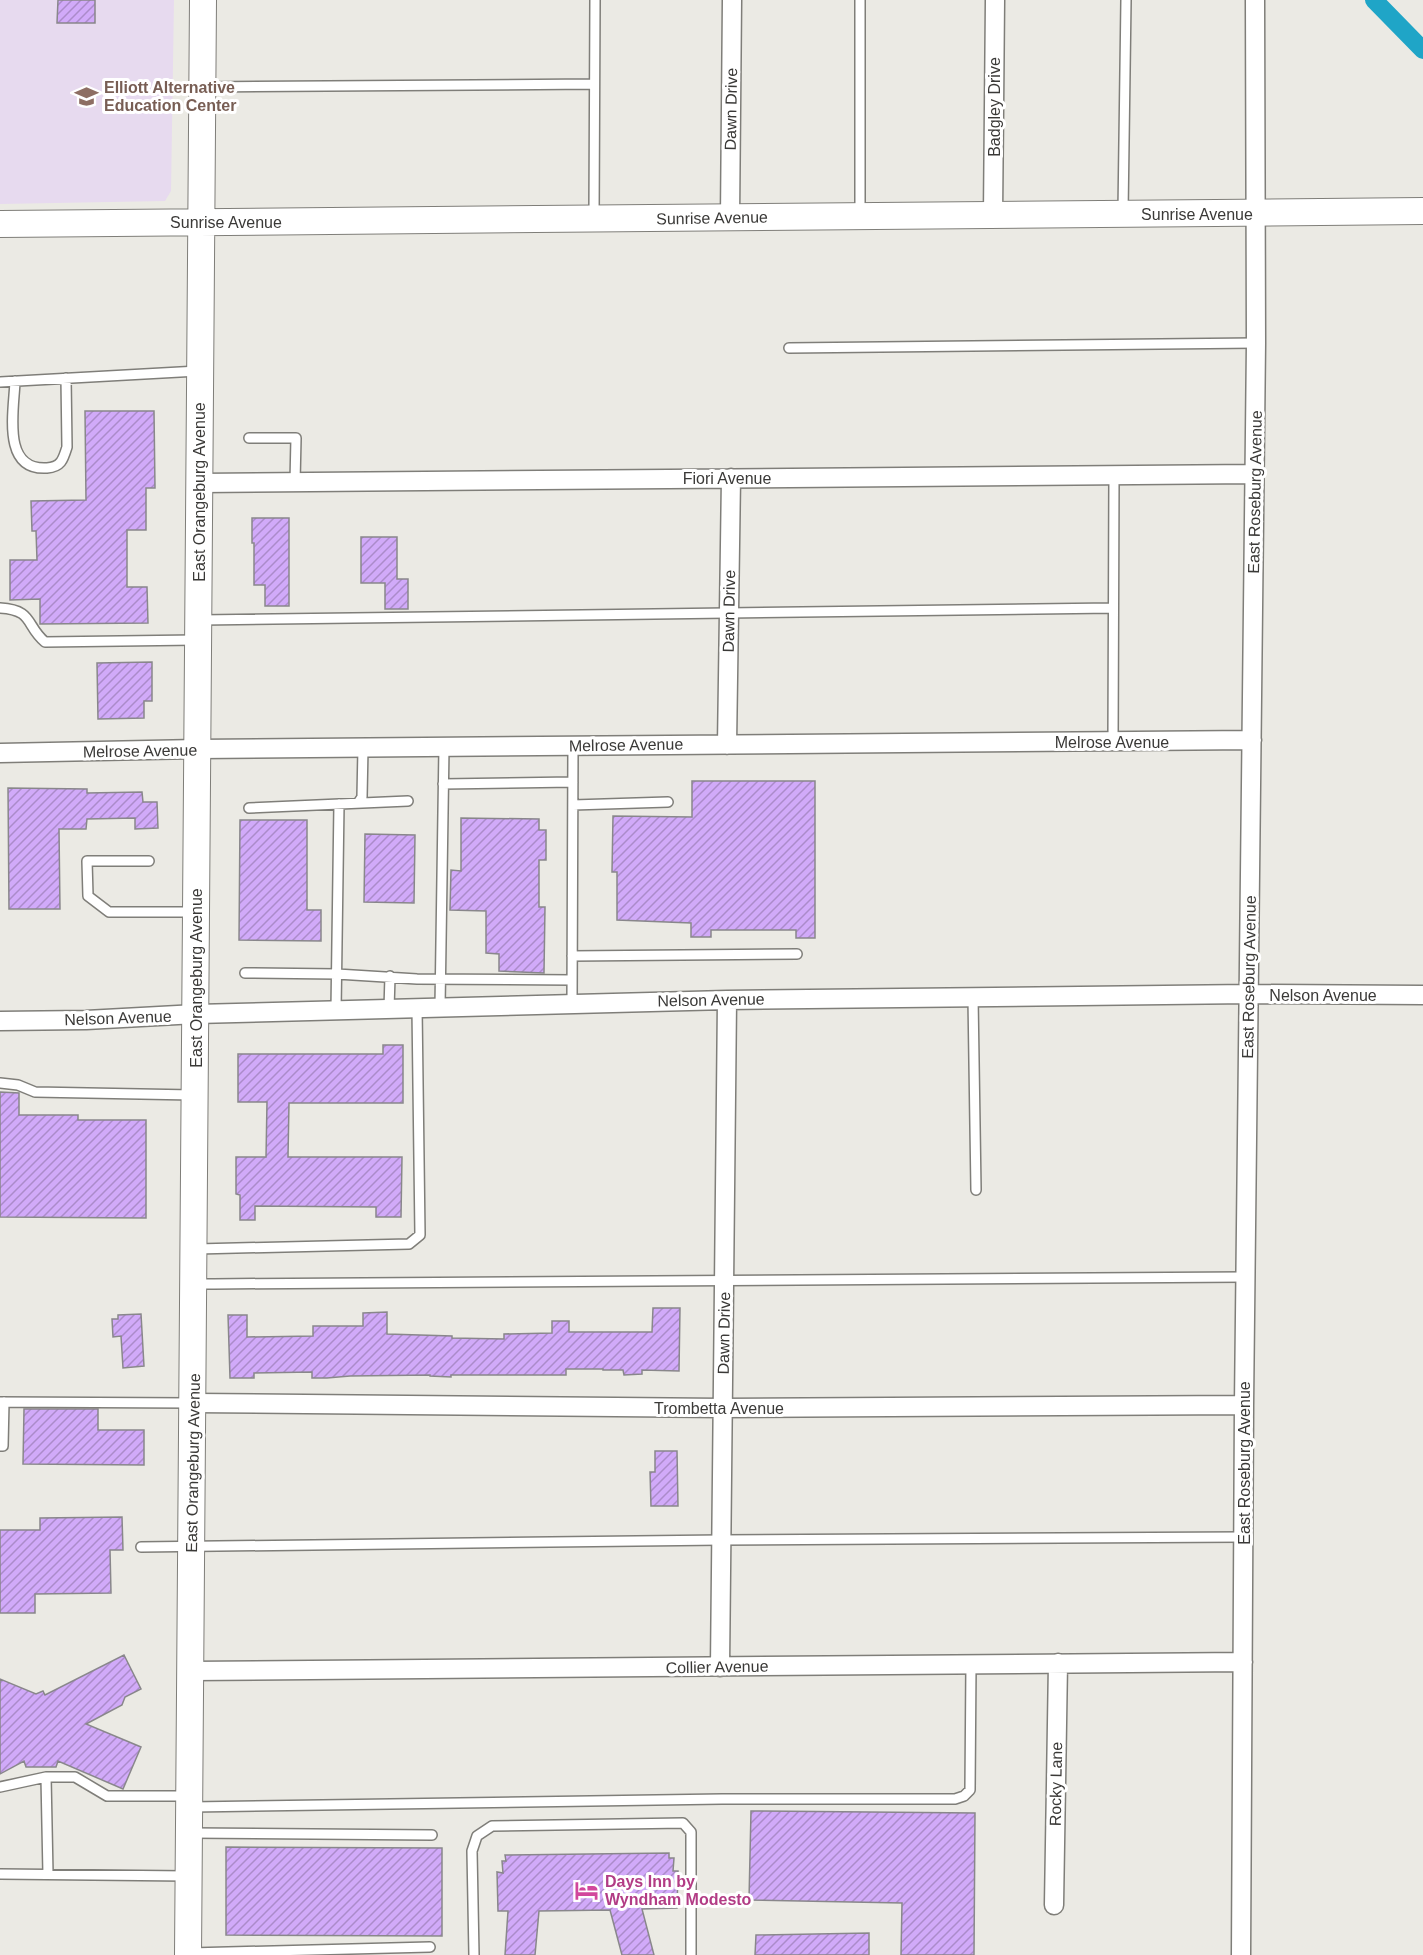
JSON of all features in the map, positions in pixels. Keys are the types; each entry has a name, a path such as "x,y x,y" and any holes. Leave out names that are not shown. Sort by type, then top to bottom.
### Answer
{"street":[{"name":"East Orangeburg Avenue","path":"188,1954 203,0"},
{"name":"Dawn Drive","path":"730,218 732,0"},
{"name":"Badgley Drive","path":"993,214 995,0"},
{"name":"East Roseburg Avenue","path":"1241,1955 1245,1277 1256,343 1255,0"},
{"name":"Sunrise Avenue","path":"0,224 1423,211"},
{"name":"Fiori Avenue","path":"200,483 1255,474"},
{"name":"Dawn Drive","path":"727,745 731,478"},
{"name":"Melrose Avenue","path":"0,753 197,749 1252,740"},
{"name":"Nelson Avenue","path":"0,1021 727,1000 1249,994 1423,995"},
{"name":"Dawn Drive","path":"720,1667 727,1000"},
{"name":"Trombetta Avenue","path":"193,1403 723,1408 1244,1405"},
{"name":"Collier Avenue","path":"191,1671 1243,1662"},
{"name":"Rocky Lane","path":"1054,1905 1058,1663"}],"lane":[{"path":"594,219 595,0"},
{"path":"860,0 860,216"},
{"path":"1124,214 1126,0"},
{"path":"202,87 594,84"},
{"path":"789,348 1256,343"},
{"path":"0,382 200,371"},
{"path":"15,381 13,436 18,456 27,465 53,468 60,465 67,447 66,378"},
{"path":"249,438 296,438 295,482"},
{"path":"1113,741 1114,475"},
{"path":"0,608 22,612 38,636 45,642 198,630 729,614 1113,608"},
{"path":"572,1004 573,746"},
{"path":"440,1007 444,747"},
{"path":"358,803 362,797 363,748"},
{"path":"443,784 573,782"},
{"path":"249,808 408,801"},
{"path":"573,805 668,802"},
{"path":"336,1010 339,804"},
{"path":"149,861 87,861 88,896 109,912 196,912"},
{"path":"572,956 797,954"},
{"path":"245,973 336,974 417,979 572,980"},
{"path":"389,1009 390,976"},
{"path":"973,997 976,1190"},
{"path":"194,1249 409,1244 420,1235 417,1008"},
{"path":"0,1083 18,1085 36,1092 195,1095"},
{"path":"194,1284 1245,1277"},
{"path":"0,1446 3,1446 2,1402 193,1403"},
{"path":"141,1547 1243,1537"},
{"path":"0,1787 46,1777 75,1778 107,1796 189,1802 955,1799 964,1796 970,1790 972,1664"},
{"path":"46,1777 48,1874"},
{"path":"474,1955 472,1851 477,1836 492,1826 683,1823 691,1832 691,1955"},
{"path":"189,1833 432,1835"},
{"path":"0,1874 189,1876"},
{"path":"188,1954 430,1947"}],"shaded area":[{"name":"Elliott Alternative Education Center","path":"0,0 174,0 171,191 165,201 0,204"}],"building":[{"path":"58,0 95,0 95,23 57,23"},
{"path":"85,411 154,411 155,488 146,488 146,530 127,530 127,587 147,587 148,623 40,624 40,599 10,600 10,560 37,560 36,531 32,531 31,501 86,500"},
{"path":"252,518 289,518 289,606 265,606 265,585 254,585"},
{"path":"361,537 397,537 397,579 408,579 408,609 385,609 385,583 361,583"},
{"path":"152,662 152,701 144,701 144,718 98,719 97,663"},
{"path":"692,781 815,781 815,938 796,938 796,930 711,930 711,937 691,937 691,923 617,920 617,872 612,872 613,816 692,817"},
{"path":"8,788 87,789 87,793 142,792 143,802 157,802 158,828 135,829 135,818 87,819 86,829 59,829 60,909 9,909"},
{"path":"461,818 539,819 539,830 546,830 546,860 539,860 539,907 545,907 544,973 499,971 499,954 486,953 486,911 450,910 451,870 461,871"},
{"path":"240,820 307,820 307,910 321,910 321,941 239,940"},
{"path":"365,834 415,835 414,903 364,902"},
{"path":"383,1045 403,1045 403,1103 289,1103 288,1157 402,1157 401,1217 376,1217 376,1207 255,1206 255,1220 240,1220 240,1195 236,1194 236,1157 266,1157 267,1102 238,1102 238,1054 383,1054"},
{"path":"0,1092 19,1093 19,1115 78,1115 78,1120 146,1120 146,1218 0,1217"},
{"path":"653,1308 680,1308 679,1371 642,1370 642,1374 624,1375 623,1370 566,1369 566,1375 327,1378 312,1378 312,1372 254,1373 254,1378 230,1378 228,1315 247,1315 247,1337 313,1336 313,1326 363,1326 363,1313 387,1312 387,1334 504,1339 504,1334 552,1333 552,1321 569,1321 569,1332 652,1332"},
{"path":"141,1314 144,1366 123,1368 121,1336 113,1337 112,1319 118,1319 118,1315"},
{"path":"24,1409 98,1409 98,1430 144,1430 144,1465 23,1464"},
{"path":"655,1451 677,1451 678,1506 651,1506 650,1472 655,1472"},
{"path":"122,1517 123,1550 110,1550 111,1593 35,1594 35,1613 0,1613 0,1530 40,1530 40,1518"},
{"path":"124,1655 141,1689 125,1697 122,1705 86,1724 141,1747 123,1789 58,1761 56,1767 26,1767 24,1761 0,1774 0,1679 36,1694 43,1691 45,1695"},
{"path":"751,1811 975,1813 974,1955 901,1955 902,1903 749,1900"},
{"path":"226,1847 442,1848 442,1936 226,1935"},
{"name":"Days Inn by Wyndham Modesto","path":"669,1853 669,1858 674,1858 673,1871 678,1871 677,1908 642,1909 654,1955 622,1955 610,1910 539,1911 535,1955 505,1955 508,1911 498,1911 497,1872 503,1873 502,1861 506,1861 505,1855"},
{"path":"869,1933 869,1955 755,1955 756,1935"}],"waterway":[{"path":"1374,0 1423,50"}],"place":[{"name":"Elliott Alternative Education Center","path":"86,96"},
{"name":"Days Inn by Wyndham Modesto","path":"587,1890"}]}
